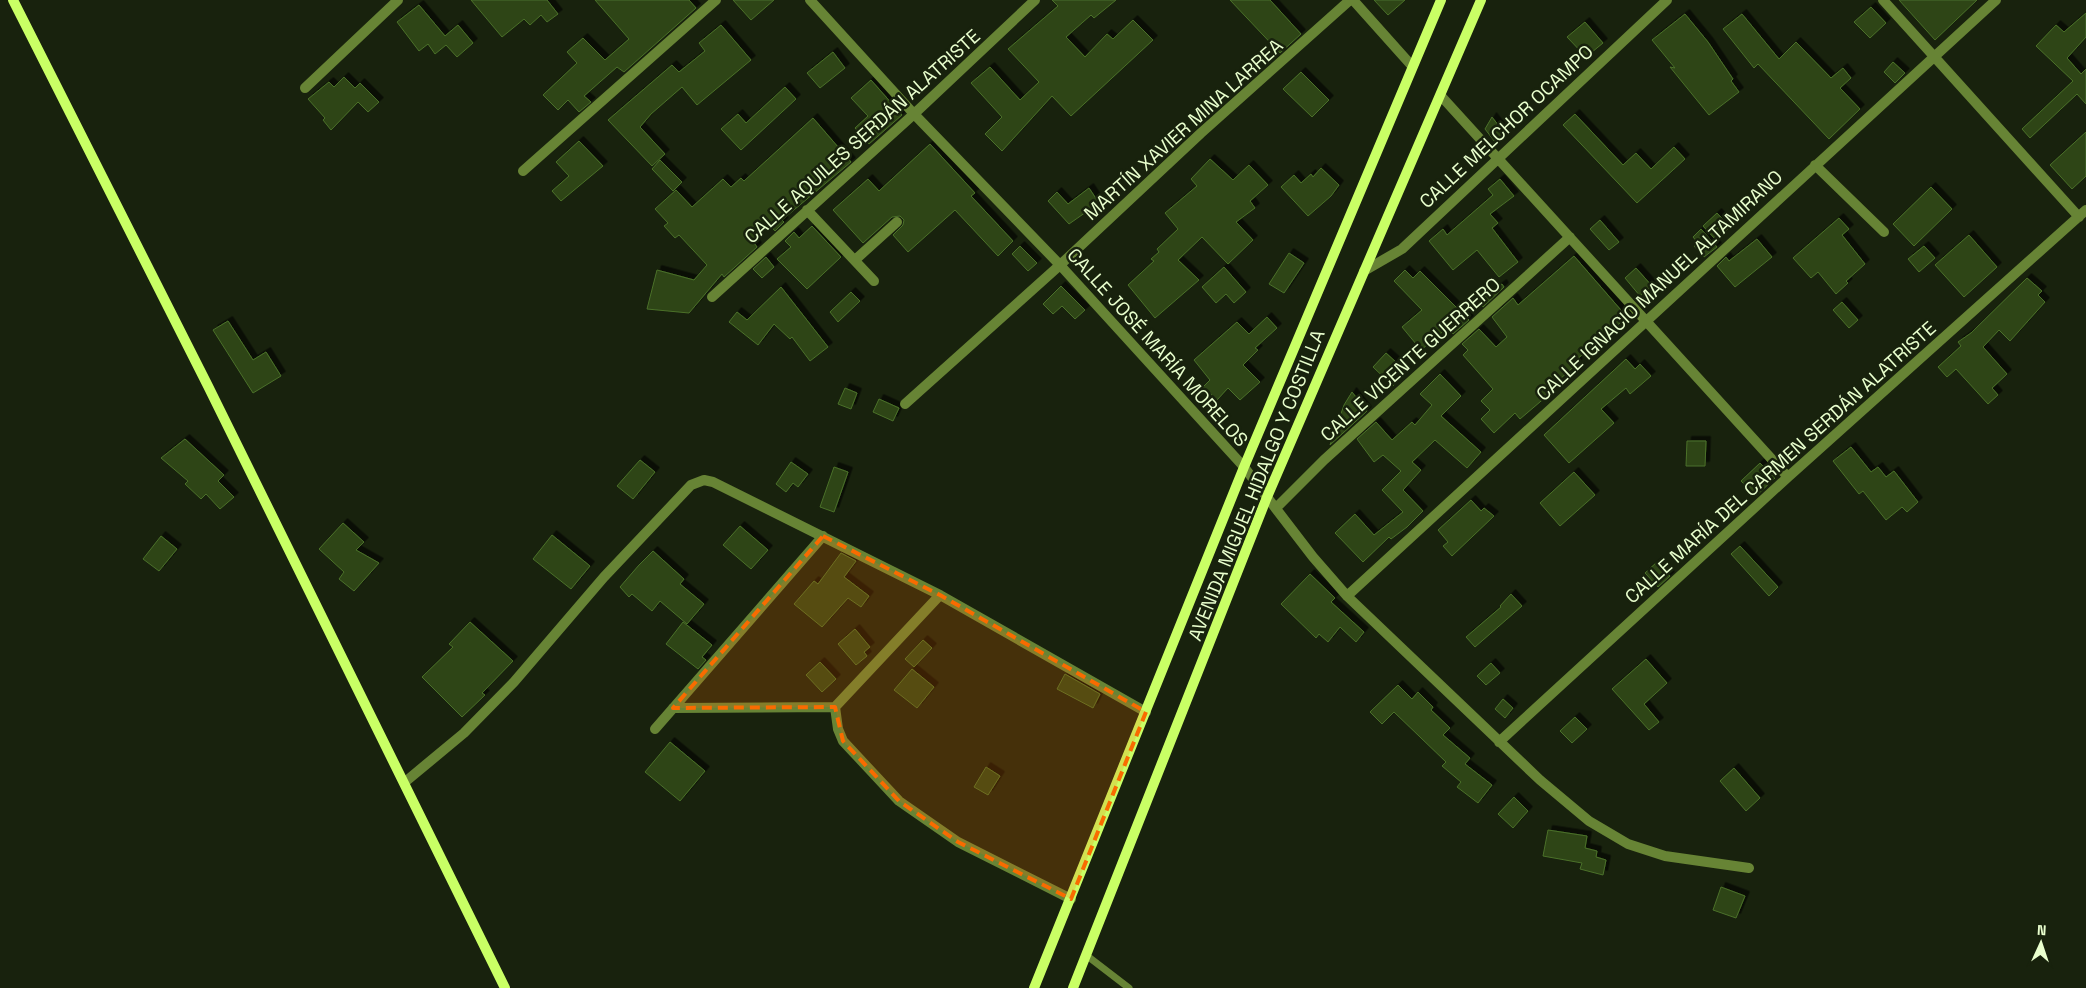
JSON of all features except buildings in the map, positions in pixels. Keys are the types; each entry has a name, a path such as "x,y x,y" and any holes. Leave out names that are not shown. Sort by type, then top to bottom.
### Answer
{"main road":[{"path":"13,0 405,782 505,988"},
{"name":"AVENIDA MIGUEL HIDALGO Y COSTILLA","path":"1034,988 1244,467 1441,0"},
{"name":"AVENIDA MIGUEL HIDALGO Y COSTILLA","path":"1073,988 1268,497 1481,0"}],"street":[{"path":"305,88 398,0"},
{"path":"523,171 716,0"},
{"name":"CALLE JOSÉ MARÍA MORELOS","path":"810,0 914,114 1060,265 1244,467 1313,557 1347,596 1499,742 1589,822 1628,844 1665,856 1749,868"},
{"name":"CALLE AQUILES SERDÁN ALATRISTE","path":"712,297 914,114 1035,0"},
{"path":"1352,0 1412,66"},
{"name":"MARTÍN XAVIER MINA LARREA","path":"905,404 1060,265 1201,133 1352,0"},
{"name":"CALLE MELCHOR OCAMPO","path":"1364,271 1402,249 1667,0"},
{"path":"1883,0 2082,214"},
{"name":"CALLE IGNACIO MANUEL ALTAMIRANO","path":"1347,596 1996,0"},
{"path":"1441,96 1788,477"},
{"path":"1815,165 1884,232"},
{"path":"807,210 874,281"},
{"name":"CALLE MARÍA DEL CARMEN SERDÁN ALATRISTE","path":"1499,742 1788,477 2082,214"},
{"path":"855,260 897,222"},
{"name":"CALLE VICENTE GUERRERO","path":"1276,508 1324,460 1570,237"},
{"path":"405,782 464,733 514,682 604,577 690,485 704,480 713,482 940,594 1146,712"},
{"path":"654,730 823,536"},
{"path":"673,708 834,707 940,594"},
{"path":"834,707 838,729 843,741 899,801 958,842 1071,899"}],"lane":[{"path":"1086,955 1129,988"}],"highlighted area":[{"path":"823,536 940,595 1146,712 1071,899 958,842 899,801 843,741 835,707 673,708"}]}
